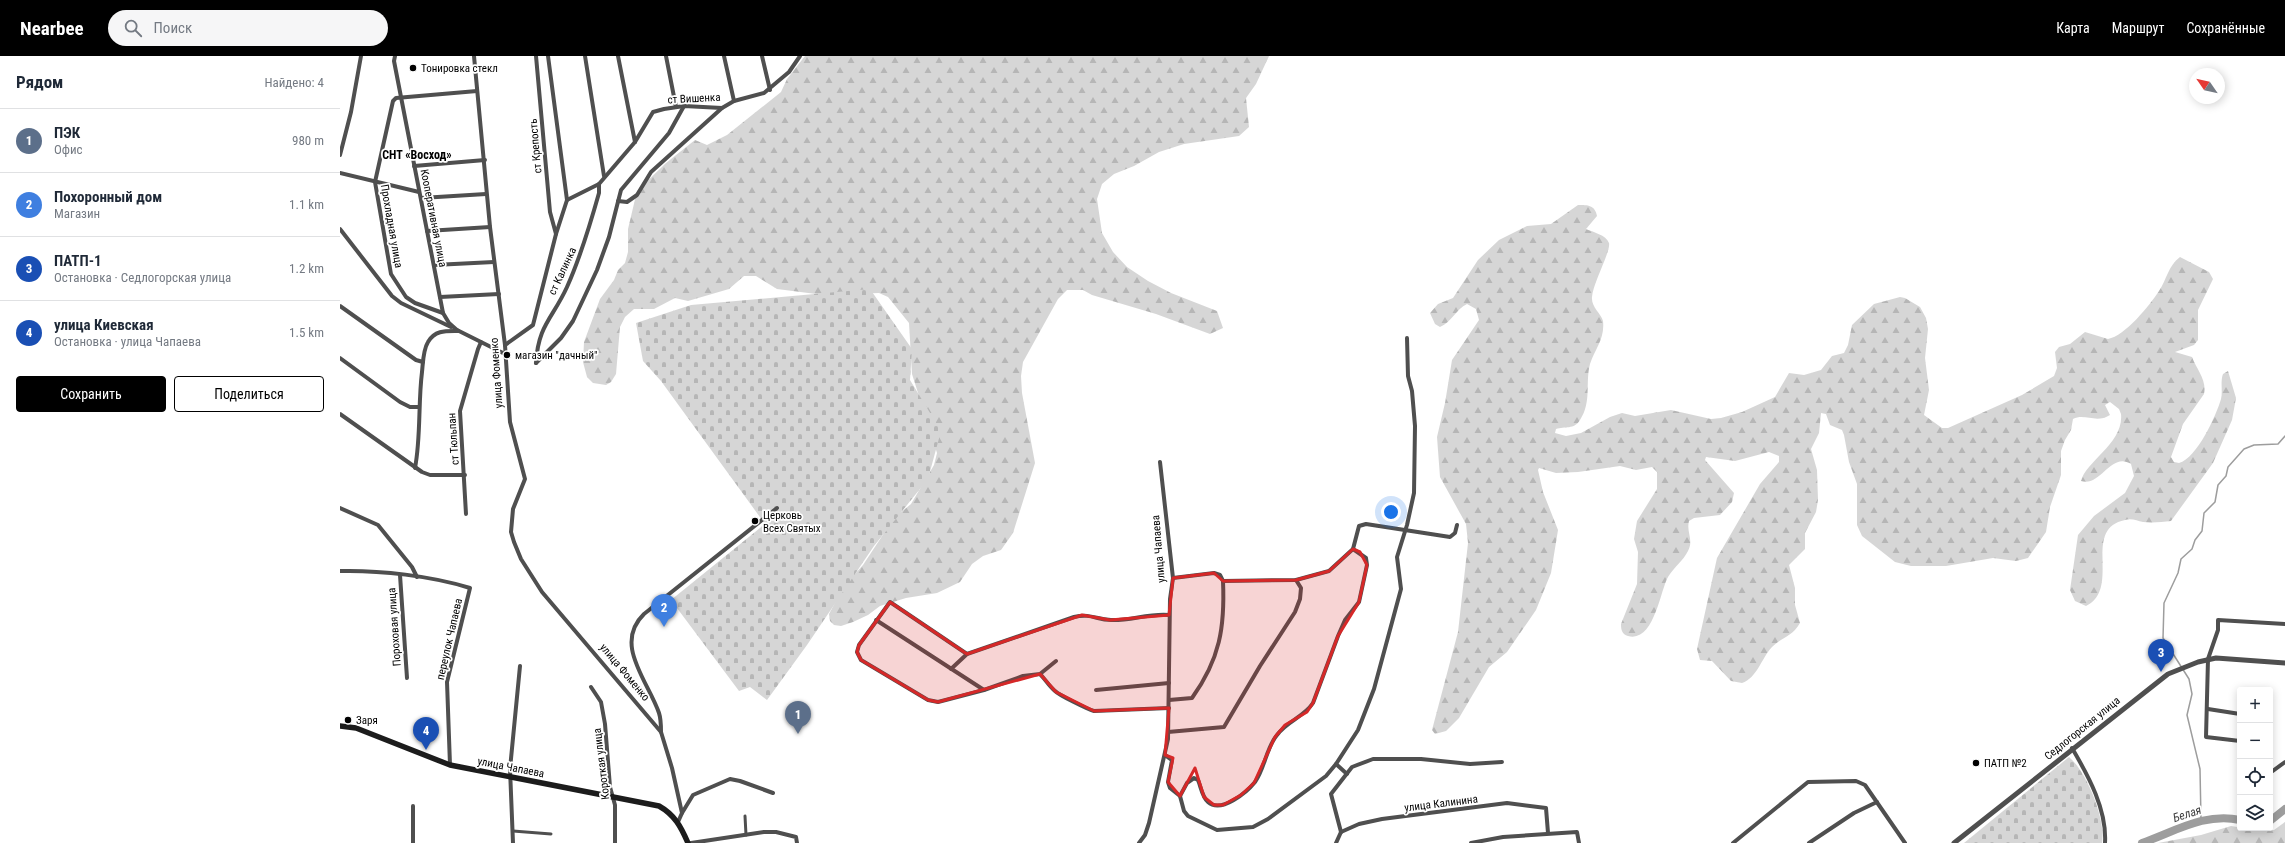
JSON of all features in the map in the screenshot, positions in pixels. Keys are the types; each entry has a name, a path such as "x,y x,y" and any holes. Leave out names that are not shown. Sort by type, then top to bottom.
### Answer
{"main road":[{"name":"улица Чапаева","path":"340,726 356,728 450,765 660,806 668,811 678,822"},
{"path":"678,822 690,843"}],"street":[{"path":"340,155 351,112 361,56"},
{"name":"Кооперативная улица","path":"395,56 394,61 434,265 442,314"},
{"name":"улица Фоменко","path":"474,56 485,160 486,194 505,345 510,422 525,479 513,510 511,532 521,559 542,592 661,732 672,768 682,813"},
{"name":"ст Крепость","path":"536,56 550,212 556,234"},
{"path":"505,345 533,325 556,234 567,200 548,56"},
{"path":"585,56 604,176"},
{"path":"618,56 635,142"},
{"path":"666,56 676,107"},
{"path":"724,56 734,101"},
{"path":"762,56 770,90"},
{"name":"ст Вишенка","path":"604,176 635,142 645,123 653,112 684,106 722,108 734,101 770,90 789,72 800,56"},
{"path":"401,96 477,90"},
{"name":"Прохладная улица","path":"401,96 393,101 375,182 391,274 406,297 415,303 442,314"},
{"path":"684,106 669,133 625,182 618,201 627,202 637,195 651,172 722,108"},
{"path":"414,166 485,160"},
{"path":"340,173 419,192"},
{"name":"ст Калинка","path":"604,176 600,184 599,193 582,253 566,289 543,327 537,346 536,363 561,338 573,320 599,264 609,237 618,201"},
{"path":"567,200 600,184"},
{"path":"420,198 486,194"},
{"path":"427,231 490,227"},
{"path":"340,229 392,296 401,303 505,354"},
{"path":"434,265 494,262"},
{"path":"440,297 499,294"},
{"path":"340,306 416,360 423,362"},
{"path":"442,314 448,323 458,331"},
{"path":"415,468 418,438 418,407 423,362 428,342 436,333 444,330 458,331"},
{"path":"1165,755 1172,760 1168,782 1170,788 1180,796 1184,811 1188,816 1217,830 1253,827 1268,819 1308,790 1336,764 1358,730 1367,711 1374,689 1401,589 1397,557 1404,530 1407,525 1416,478 1413,445 1415,426 1412,391 1408,376 1407,338"},
{"name":"ст Тюльпан","path":"466,514 460,406 478,349 482,342"},
{"path":"340,358 400,402 410,407 418,407"},
{"path":"340,414 415,468 430,475 465,475"},
{"name":"улица Чапаева","path":"1139,843 1145,835 1165,755 1168,732 1169,615 1173,578 1160,462"},
{"path":"340,508 378,525 412,567 417,577"},
{"path":"661,732 659,714 634,657 631,635 633,628 644,614 777,508"},
{"path":"1223,580 1296,580 1329,571 1353,550 1359,526 1362,524 1450,538 1455,533 1456,525"},
{"path":"1180,796 1187,783 1194,778 1198,780 1204,797 1209,803 1214,805 1223,805 1241,795 1254,783 1275,737 1284,725 1307,712 1313,703 1342,625 1359,602 1367,565 1366,558 1353,550"},
{"name":"Пороховая улица","path":"340,571 364,570 449,582 470,588"},
{"path":"1169,700 1192,698 1215,660 1221,636 1224,602 1223,580 1220,576 1214,573 1173,578"},
{"name":"Пороховая улица","path":"400,575 407,678"},
{"path":"1168,732 1224,726 1295,612 1300,599 1301,588 1296,580"},
{"name":"переулок Чапаева","path":"450,765 447,677 470,588"},
{"path":"967,654 890,602 876,620 859,646 857,652 861,660 928,700 938,702 984,690 1023,676 1040,674 1056,661"},
{"path":"951,669 967,654 1082,615 1091,615 1110,620 1150,615 1169,615"},
{"path":"876,620 984,690"},
{"path":"2237,741 2206,737 2208,709 2208,659 2218,630 2218,620 2285,624"},
{"path":"2208,659 2285,662"},
{"name":"Седлогорская улица","path":"1954,843 2072,748 2168,674 2208,659"},
{"path":"513,843 510,777 520,666"},
{"path":"1040,674 1056,692 1068,697 1084,708 1094,711 1169,708"},
{"path":"1096,690 1169,683"},
{"name":"Короткая улица","path":"591,686 601,702 605,724 612,796 615,805 615,843"},
{"path":"2208,709 2237,714"},
{"path":"2072,748 2100,807 2106,826 2105,843"},
{"path":"1336,843 1341,832 1331,794 1352,767 1373,759 1421,759 1470,764 1502,762"},
{"path":"2273,771 2285,762"},
{"path":"1336,764 1346,774"},
{"path":"678,822 693,795 730,780 740,781 773,793"},
{"path":"1733,843 1808,782 1856,781 1865,785 1905,843"},
{"path":"1809,843 1854,813 1877,802"},
{"name":"улица Калинина","path":"1341,832 1359,824 1382,819 1507,803 1546,808 1548,833"},
{"path":"413,806 413,843"},
{"path":"745,816 746,835"},
{"path":"513,831 551,834"},
{"path":"690,843 776,832 796,837 797,843"},
{"path":"1471,843 1548,833 1577,832 1580,843"}],"highlighted area":[{"path":"1353,549 1360,552 1367,565 1359,602 1338,636 1313,703 1307,712 1285,725 1275,737 1254,783 1241,795 1223,805 1214,805 1204,797 1195,768 1180,796 1168,782 1173,758 1165,755 1169,708 1094,711 1056,692 1040,674 938,702 928,700 861,660 857,652 859,645 890,602 967,654 1082,615 1110,620 1169,615 1173,578 1214,573 1223,581 1296,580 1329,571"}],"green space":[{"path":"805,56 1269,56 1256,84 1246,98 1249,127 1239,136 1184,144 1159,152 1134,166 1114,174 1102,184 1097,199 1102,233 1113,252 1127,267 1148,281 1171,293 1217,311 1223,328 1210,334 1156,314 1092,295 1083,290 1067,290 1058,299 1023,362 1021,376 1022,393 1035,463 1013,533 1001,550 983,556 972,564 960,582 937,593 906,598 880,606 868,615 841,626 834,625 830,621 829,614 844,586 863,565 894,518 911,504 934,465 937,453 912,374 909,323 888,297 879,293 824,295 777,289 756,276 744,276 729,289 688,301 675,298 654,309 634,309 625,317 620,327 616,374 611,382 606,385 593,383 587,377 583,362 584,342 600,299 614,280 618,270 625,263 628,252 628,229 637,191 666,163 695,140 707,145 727,135 781,92 787,79"},
{"path":"1578,205 1590,206 1595,210 1597,216 1586,229 1602,236 1609,243 1609,247 1595,284 1592,297 1593,304 1603,321 1603,333 1590,364 1587,399 1584,413 1578,423 1569,427 1556,429 1555,433 1566,436 1581,433 1610,417 1622,413 1635,416 1671,410 1711,419 1721,418 1742,412 1775,397 1789,373 1804,375 1821,370 1832,356 1844,353 1848,345 1852,325 1874,304 1900,297 1905,298 1920,307 1926,318 1928,329 1925,358 1929,390 1924,415 1942,428 1948,428 2022,395 2054,376 2057,368 2055,352 2059,347 2070,344 2085,332 2108,339 2115,337 2122,332 2150,304 2162,286 2173,264 2180,257 2209,272 2213,279 2198,310 2198,340 2194,345 2175,352 2192,357 2203,380 2205,389 2204,394 2183,424 2171,457 2174,462 2179,463 2186,460 2205,436 2221,399 2223,374 2228,371 2236,398 2232,420 2213,463 2171,521 2143,522 2128,519 2112,526 2105,535 2101,586 2096,598 2086,606 2075,601 2070,590 2078,535 2094,516 2125,493 2134,476 2131,464 2124,461 2112,465 2094,479 2081,481 2090,466 2111,443 2117,434 2121,414 2119,409 2110,402 2105,405 2110,415 2105,418 2095,419 2077,417 2073,419 2071,430 2061,451 2061,475 2050,507 2046,532 2028,558 2016,561 1993,558 1946,566 1911,566 1895,562 1862,536 1857,525 1857,484 1849,462 1844,435 1842,430 1830,425 1826,414 1821,413 1819,433 1811,449 1817,470 1818,500 1816,512 1805,533 1805,549 1789,565 1795,588 1795,605 1800,623 1794,631 1772,647 1755,673 1747,681 1742,683 1731,681 1712,661 1700,660 1697,649 1717,558 1760,484 1779,462 1779,456 1769,452 1735,461 1706,457 1705,460 1734,493 1732,502 1720,515 1694,518 1689,521 1688,529 1690,547 1684,558 1668,577 1659,604 1650,624 1644,632 1637,636 1628,636 1624,634 1621,624 1637,584 1638,552 1634,539 1637,521 1657,489 1657,472 1652,467 1636,470 1620,466 1578,472 1556,473 1539,468 1538,470 1543,492 1558,530 1551,573 1536,610 1507,652 1489,667 1459,718 1446,731 1435,734 1432,730 1458,632 1468,543 1466,524 1440,477 1437,437 1445,403 1452,360 1479,320 1476,309 1467,304 1463,306 1448,322 1440,327 1435,324 1430,313 1438,304 1453,298 1478,260 1499,240 1527,226 1551,224"},
{"path":"870,289 912,349 910,380 941,431 928,479 874,546 807,645 767,700 750,687 739,691 671,600 765,524 661,381 643,361 636,323 691,305"},
{"path":"2069,757 2076,764 2094,797 2101,822 2102,843 1964,843"},
{"path":"2285,822 2285,843 2158,843 2201,835 2231,826 2237,827 2237,831 2274,830"}],"waterway":[{"path":"2201,820 2200,769 2187,715 2192,694 2189,679 2163,638 2164,603 2178,573 2181,559 2192,549 2195,540 2202,531 2204,513 2215,502 2218,485 2226,476 2228,467 2244,449 2254,445 2278,444 2285,436"},
{"name":"Белая","path":"2273,819 2285,809"},
{"name":"Белая","path":"2142,843 2190,824 2202,821 2227,818 2237,820"}],"place":[{"name":"Тонировка стекл","path":"413,68"},
{"name":"магазин \"дачный\"","path":"507,355"},
{"name":"Церковь Всех Святых","path":"755,521"},
{"name":"Похоронный дом","path":"664,627"},
{"name":"ПАТП-1","path":"2161,672"},
{"name":"Заря","path":"348,720"},
{"name":"ПЭК","path":"798,734"},
{"name":"улица Киевская","path":"426,750"},
{"name":"ПАТП №2","path":"1976,763"}],"district":[{"name":"СНТ «Восход»","path":"417,155"}]}
